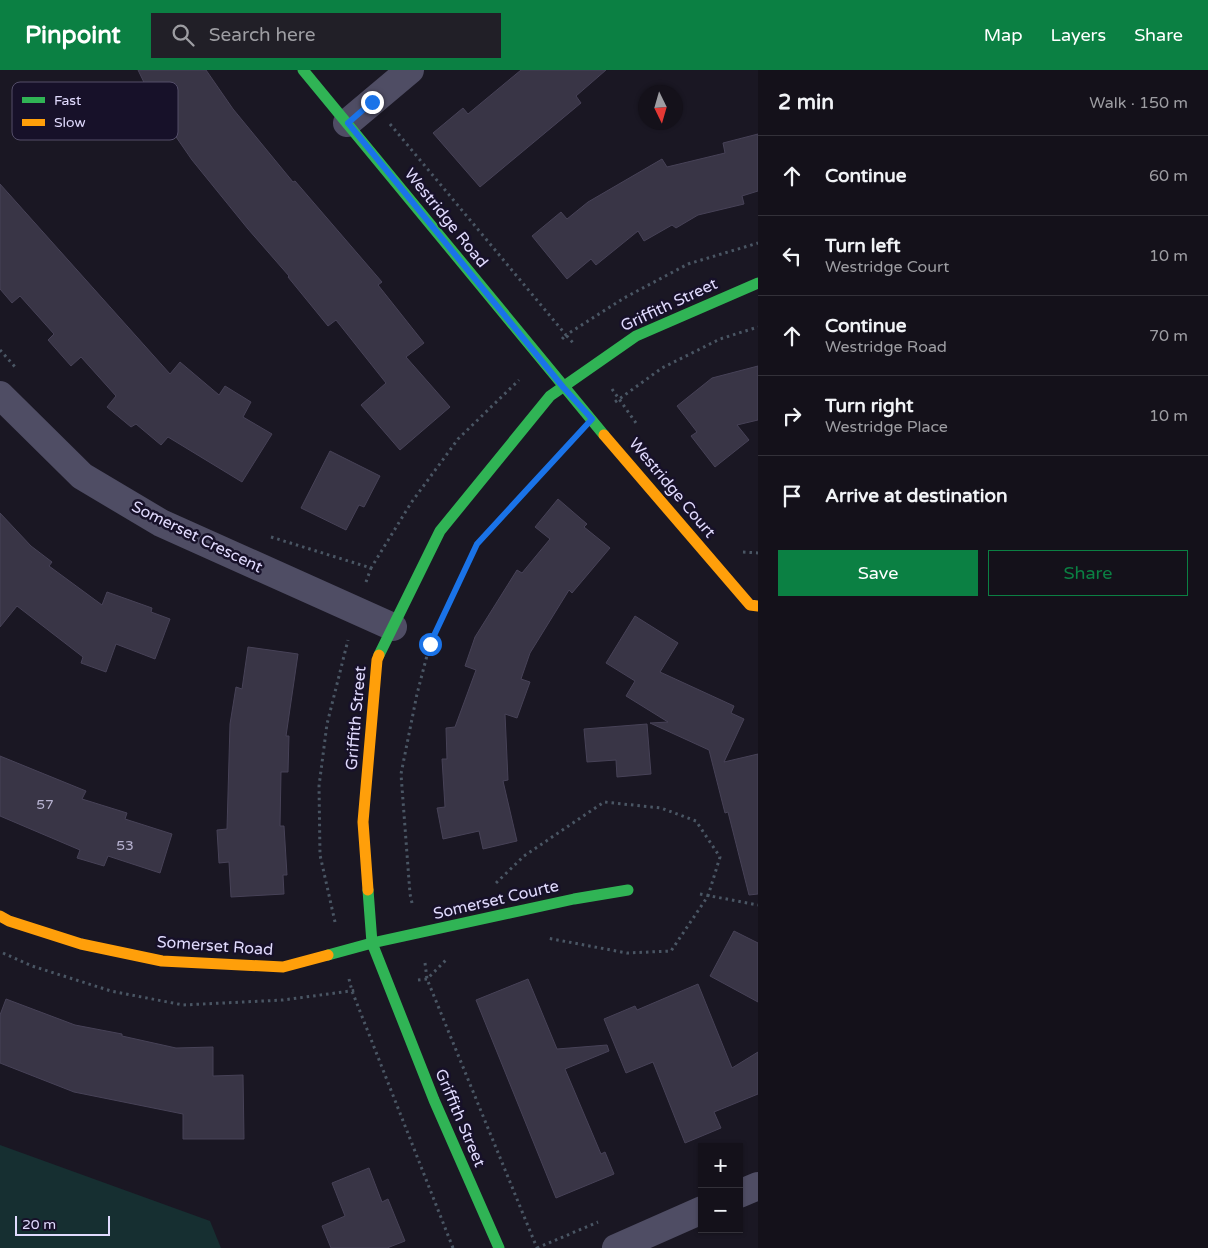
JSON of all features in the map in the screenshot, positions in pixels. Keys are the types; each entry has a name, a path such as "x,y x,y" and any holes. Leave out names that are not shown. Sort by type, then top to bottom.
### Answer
{"street":[{"name":"Westridge Road","path":"304,70 563,387"},
{"path":"348,123 410,70"},
{"name":"Griffith Street","path":"499,1248 434,1100 372,944 363,822 378,660 440,531 550,396 636,336 758,283"},
{"name":"Westridge Court","path":"563,387 750,605 758,606"},
{"name":"Somerset Crescent","path":"0,395 82,476 161,523 393,627"},
{"name":"Somerset Courte","path":"372,944 628,890"},
{"name":"Somerset Road","path":"0,916 9,921 81,944 162,961 282,967 372,944"},
{"path":"743,1192 758,1186"},
{"path":"616,1248 698,1212"}],"path":[{"path":"372,102 619,399"},
{"path":"270,537 371,568 411,503 458,439 566,335 624,298 688,264 758,243"},
{"path":"537,1248 427,979 420,934 410,894 401,774 417,694 430,644 477,544 592,419 662,368 720,339 758,327"},
{"path":"0,350 19,371"},
{"path":"700,894 758,905"},
{"path":"352,991 453,1248"}],"green space":[{"path":"0,1145 210,1221 221,1248 0,1248"}],"building":[{"path":"138,70 206,70 233,109 293,182 295,181 382,282 378,285 424,343 406,357 450,407 400,450 361,405 386,383 336,320 328,326 289,276 192,160 178,140 178,82 144,82"},
{"path":"521,70 606,70 576,96 581,103 480,187 433,133 463,108 468,114"},
{"path":"758,134 758,191 742,196 744,204 698,215 676,228 672,225 644,241 638,231 596,265 591,259 567,279 532,236 561,212 567,219 588,202 662,159 667,167 725,153 723,143"},
{"path":"0,184 170,374 180,362 219,395 225,386 251,402 243,417 272,434 242,482 168,437 161,445 136,424 131,427 107,407 116,396 81,357 71,366 48,340 54,334 20,296 12,303 0,289"},
{"path":"758,366 758,420 737,425 749,440 715,467 691,436 697,432 677,406 712,378"},
{"path":"330,451 380,476 364,507 359,505 346,530 301,508"},
{"path":"558,499 587,524 584,527 610,548 572,593 569,590 530,653 521,679 530,682 517,718 505,714 508,780 503,781 517,841 483,849 479,831 443,839 437,808 445,807 442,759 447,759 446,728 455,727 476,670 465,666 475,637 517,570 522,573 550,539 535,527"},
{"path":"0,513 31,546 52,562 49,566 102,605 107,592 152,608 151,612 170,619 155,659 116,644 106,672 81,663 83,657 17,606 0,627"},
{"path":"635,616 678,643 660,672 734,706 731,713 744,719 724,762 758,754 758,894 749,895 728,812 725,813 709,750 650,723 668,722 626,696 635,681 606,663"},
{"path":"248,647 298,654 286,736 289,736 288,772 281,772 280,826 284,826 287,875 283,875 284,894 231,897 229,862 219,863 217,830 227,829 230,724 236,687 242,689"},
{"path":"647,724 651,774 617,777 616,760 587,762 584,729"},
{"path":"0,756 86,791 82,799 127,813 125,819 172,834 160,873 108,856 104,866 77,858 80,850 0,816"},
{"path":"734,931 758,943 758,1002 710,976"},
{"path":"528,979 557,1049 607,1045 609,1051 565,1069 601,1154 605,1152 614,1174 556,1198 476,1000"},
{"path":"698,984 732,1068 758,1052 758,1094 714,1112 721,1128 685,1143 653,1062 626,1073 604,1019 635,1006 637,1010"},
{"path":"6,999 75,1025 122,1034 122,1036 176,1048 213,1047 213,1076 243,1075 244,1139 183,1139 183,1114 74,1092 0,1063 0,1015"},
{"path":"369,1168 382,1202 388,1199 405,1241 387,1248 331,1248 322,1226 345,1216 332,1183"}],"traffic: fast":[{"path":"303,70 604,435"},
{"path":"379,655 440,531 550,396 636,336 758,283"},
{"path":"368,890 372,943 434,1100 499,1248"},
{"path":"328,955 372,943 574,899 628,890"}],"traffic: slow":[{"path":"604,435 750,605 758,606"},
{"path":"368,890 363,822 377,660 379,655"},
{"path":"0,916 9,921 81,944 162,961 283,967 328,955"}],"route":[{"path":"372,102 348,123 563,387 592,419 477,544 430,644"}]}
